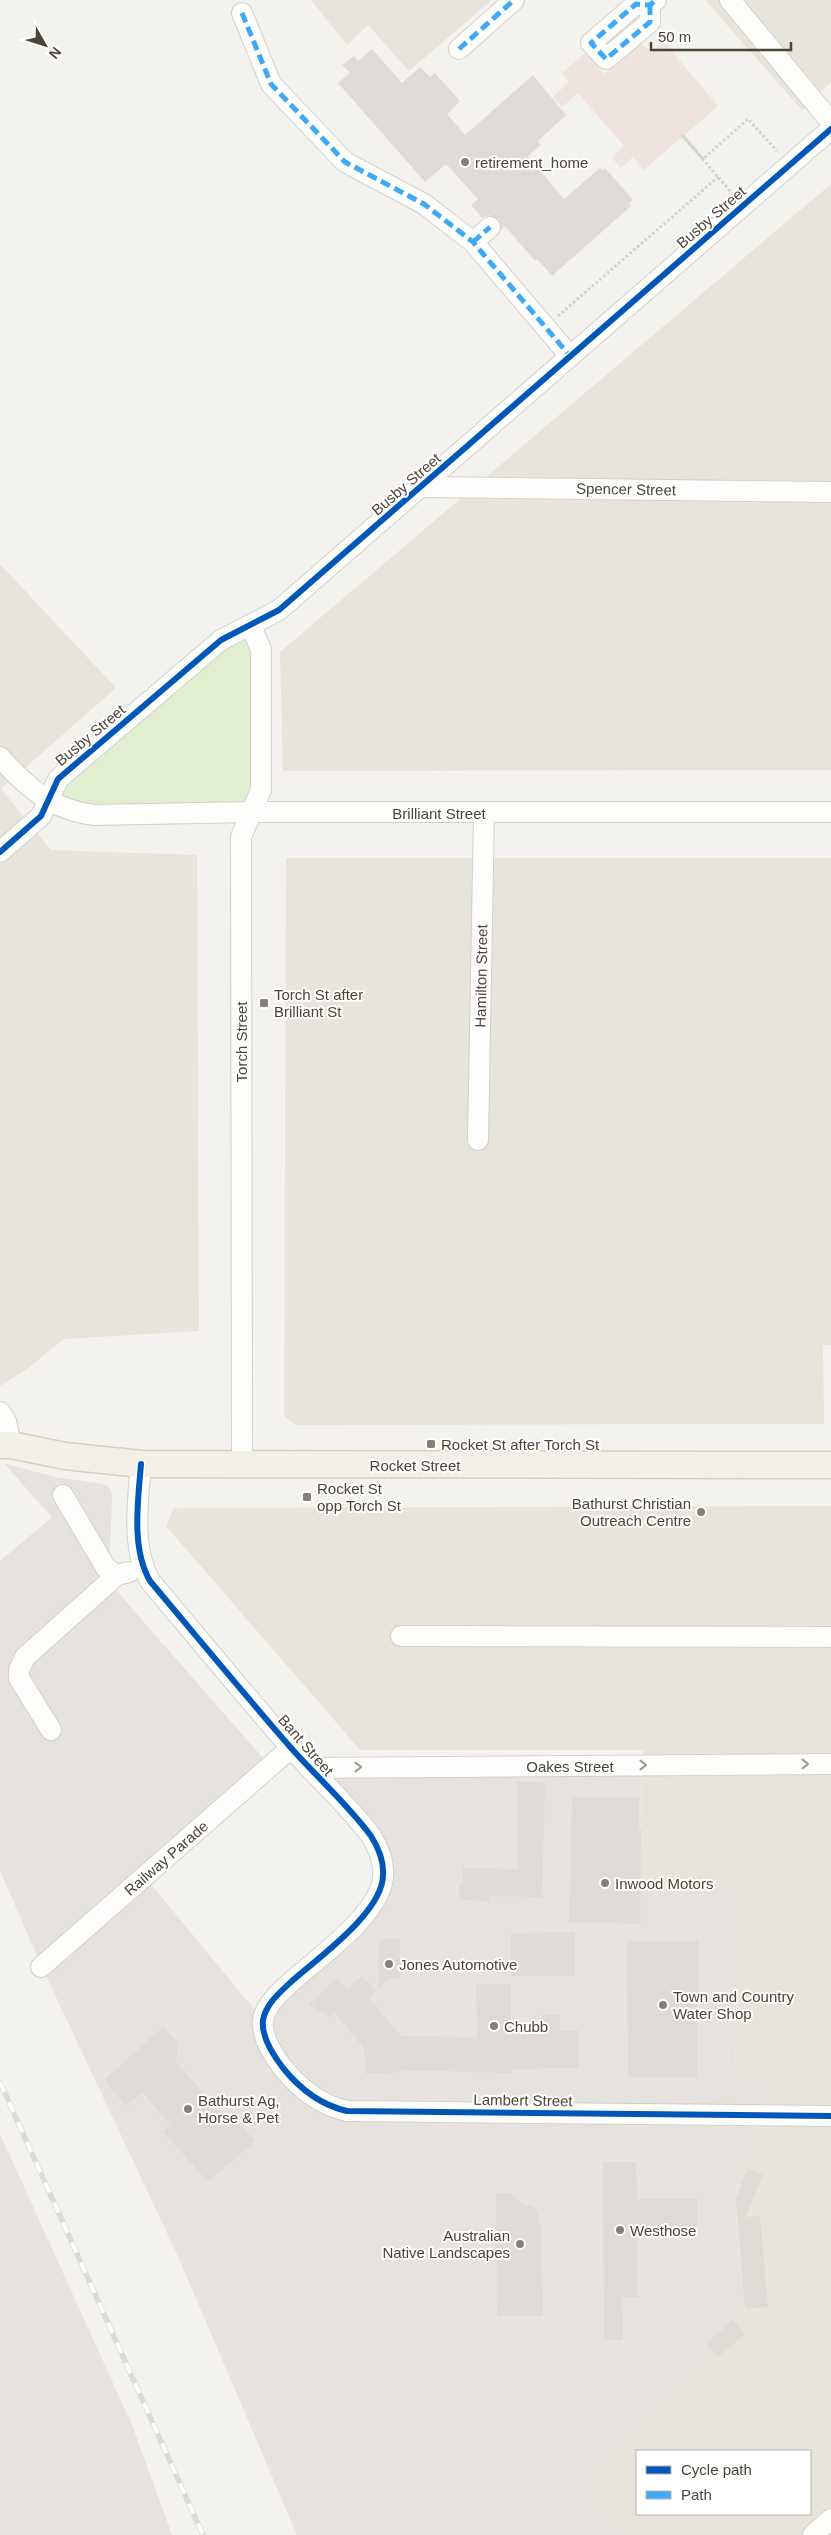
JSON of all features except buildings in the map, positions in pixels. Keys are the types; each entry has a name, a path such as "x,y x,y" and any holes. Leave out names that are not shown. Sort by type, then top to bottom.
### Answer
{"main road":[{"name":"Rocket Street","path":"5,1445 65,1456 141,1464 831,1465"}],"street":[{"path":"459,49 514,0"},
{"path":"730,0 831,122"},
{"path":"242,13 271,84 345,162 424,204 473,242 570,356"},
{"name":"Busby Street","path":"0,852 41,816 58,779 221,640 279,610 831,129"},
{"path":"473,242 490,227"},
{"name":"Spencer Street","path":"422,487 831,492"},
{"name":"Torch Street","path":"242,1465 241,837 260,790 262,650 250,625"},
{"name":"Brilliant Street","path":"0,757 17,776 49,802 79,813 95,815 250,812 831,812"},
{"name":"Hamilton Street","path":"478,1140 484,813"},
{"path":"0,1412 6,1421 5,1445"},
{"name":"Bant Street","path":"141,1464 137,1520 143,1569 150,1581 291,1748 371,1836 379,1851 384,1876 380,1892 369,1911 283,1990 265,2012 263,2021"},
{"path":"64,1495 106,1568 117,1575"},
{"path":"51,1730 19,1678 21,1664 25,1657 117,1575 143,1569"},
{"path":"401,1636 831,1637"},
{"name":"Railway Parade","path":"42,1967 291,1748"},
{"name":"Oakes Street","path":"309,1768 831,1764"},
{"name":"Lambert Street","path":"263,2021 267,2044 286,2072 302,2088 322,2103 347,2111 831,2116"},
{"path":"813,2535 831,2519"}],"path":[{"path":"731,192 718,177 683,136 702,159 748,119 777,152"},
{"path":"546,327 718,177"}],"shaded area":[{"path":"311,0 492,0 409,71 368,25 347,45"},
{"path":"705,0 831,0 831,82 802,110"},
{"path":"664,42 718,106 644,170 633,157 621,168 612,158 624,146 578,93 562,107 553,97 569,82 562,73 585,53 604,74 641,43 651,53"},
{"path":"831,184 831,770 283,771 280,652"},
{"path":"0,564 116,688 1,789 51,850 197,855 199,1331 64,1339 28,1368 0,1386"},
{"path":"286,858 831,858 831,1345 823,1345 824,1424 295,1425 284,1416"},
{"path":"4,1463 55,1477 103,1484 109,1487 112,1494 110,1559 103,1576"},
{"path":"831,1506 831,2535 635,2535 586,2479 747,2335 735,2200 783,2073 735,2078 739,1881 640,1881 643,1750 360,1750 166,1526 174,1508"},
{"path":"52,1517 271,1767 145,1877 263,2020 356,1924 383,1863 309,1768 642,1765 640,1881 739,1881 735,2077 784,2073 735,2200 747,2335 586,2479 635,2535 297,2535 176,2252 48,1980 0,1871 0,1561"},
{"path":"0,2134 132,2425 172,2535 0,2535"},
{"path":"358,2496 390,2514 377,2535 324,2535"}],"green space":[{"path":"251,625 261,650 250,812 95,815 49,802 58,779"}],"railway":[{"path":"0,2082 203,2535"}],"marked path":[{"path":"459,49 514,0"},
{"path":"650,5 650,22 606,59 591,43 636,4 650,5 656,0"},
{"path":"242,13 271,84 345,162 424,204 473,242 570,356"},
{"path":"473,242 490,227"}],"cycle path":[{"path":"0,852 41,816 58,779 221,640 279,610 831,129"},
{"path":"141,1464 137,1524 138,1539 140,1554 150,1581 292,1749 363,1825 374,1840 381,1859 383,1875 380,1889 361,1919 278,1994 265,2014 263,2026 268,2045 283,2068 296,2083 328,2105 347,2111 831,2116"}],"place":[{"name":"retirement_home","path":"465,162"},
{"name":"Torch St after Brilliant St","path":"264,1003"},
{"name":"Rocket St after Torch St","path":"431,1444"},
{"name":"Rocket St opp Torch St","path":"307,1497"},
{"name":"Bathurst Christian Outreach Centre","path":"701,1512"},
{"name":"Inwood Motors","path":"605,1883"},
{"name":"Jones Automotive","path":"389,1964"},
{"name":"Town and Country Water Shop","path":"663,2005"},
{"name":"Chubb","path":"494,2026"},
{"name":"Bathurst Ag, Horse & Pet","path":"188,2109"},
{"name":"Westhose","path":"620,2230"},
{"name":"Australian Native Landscapes","path":"520,2244"}]}
